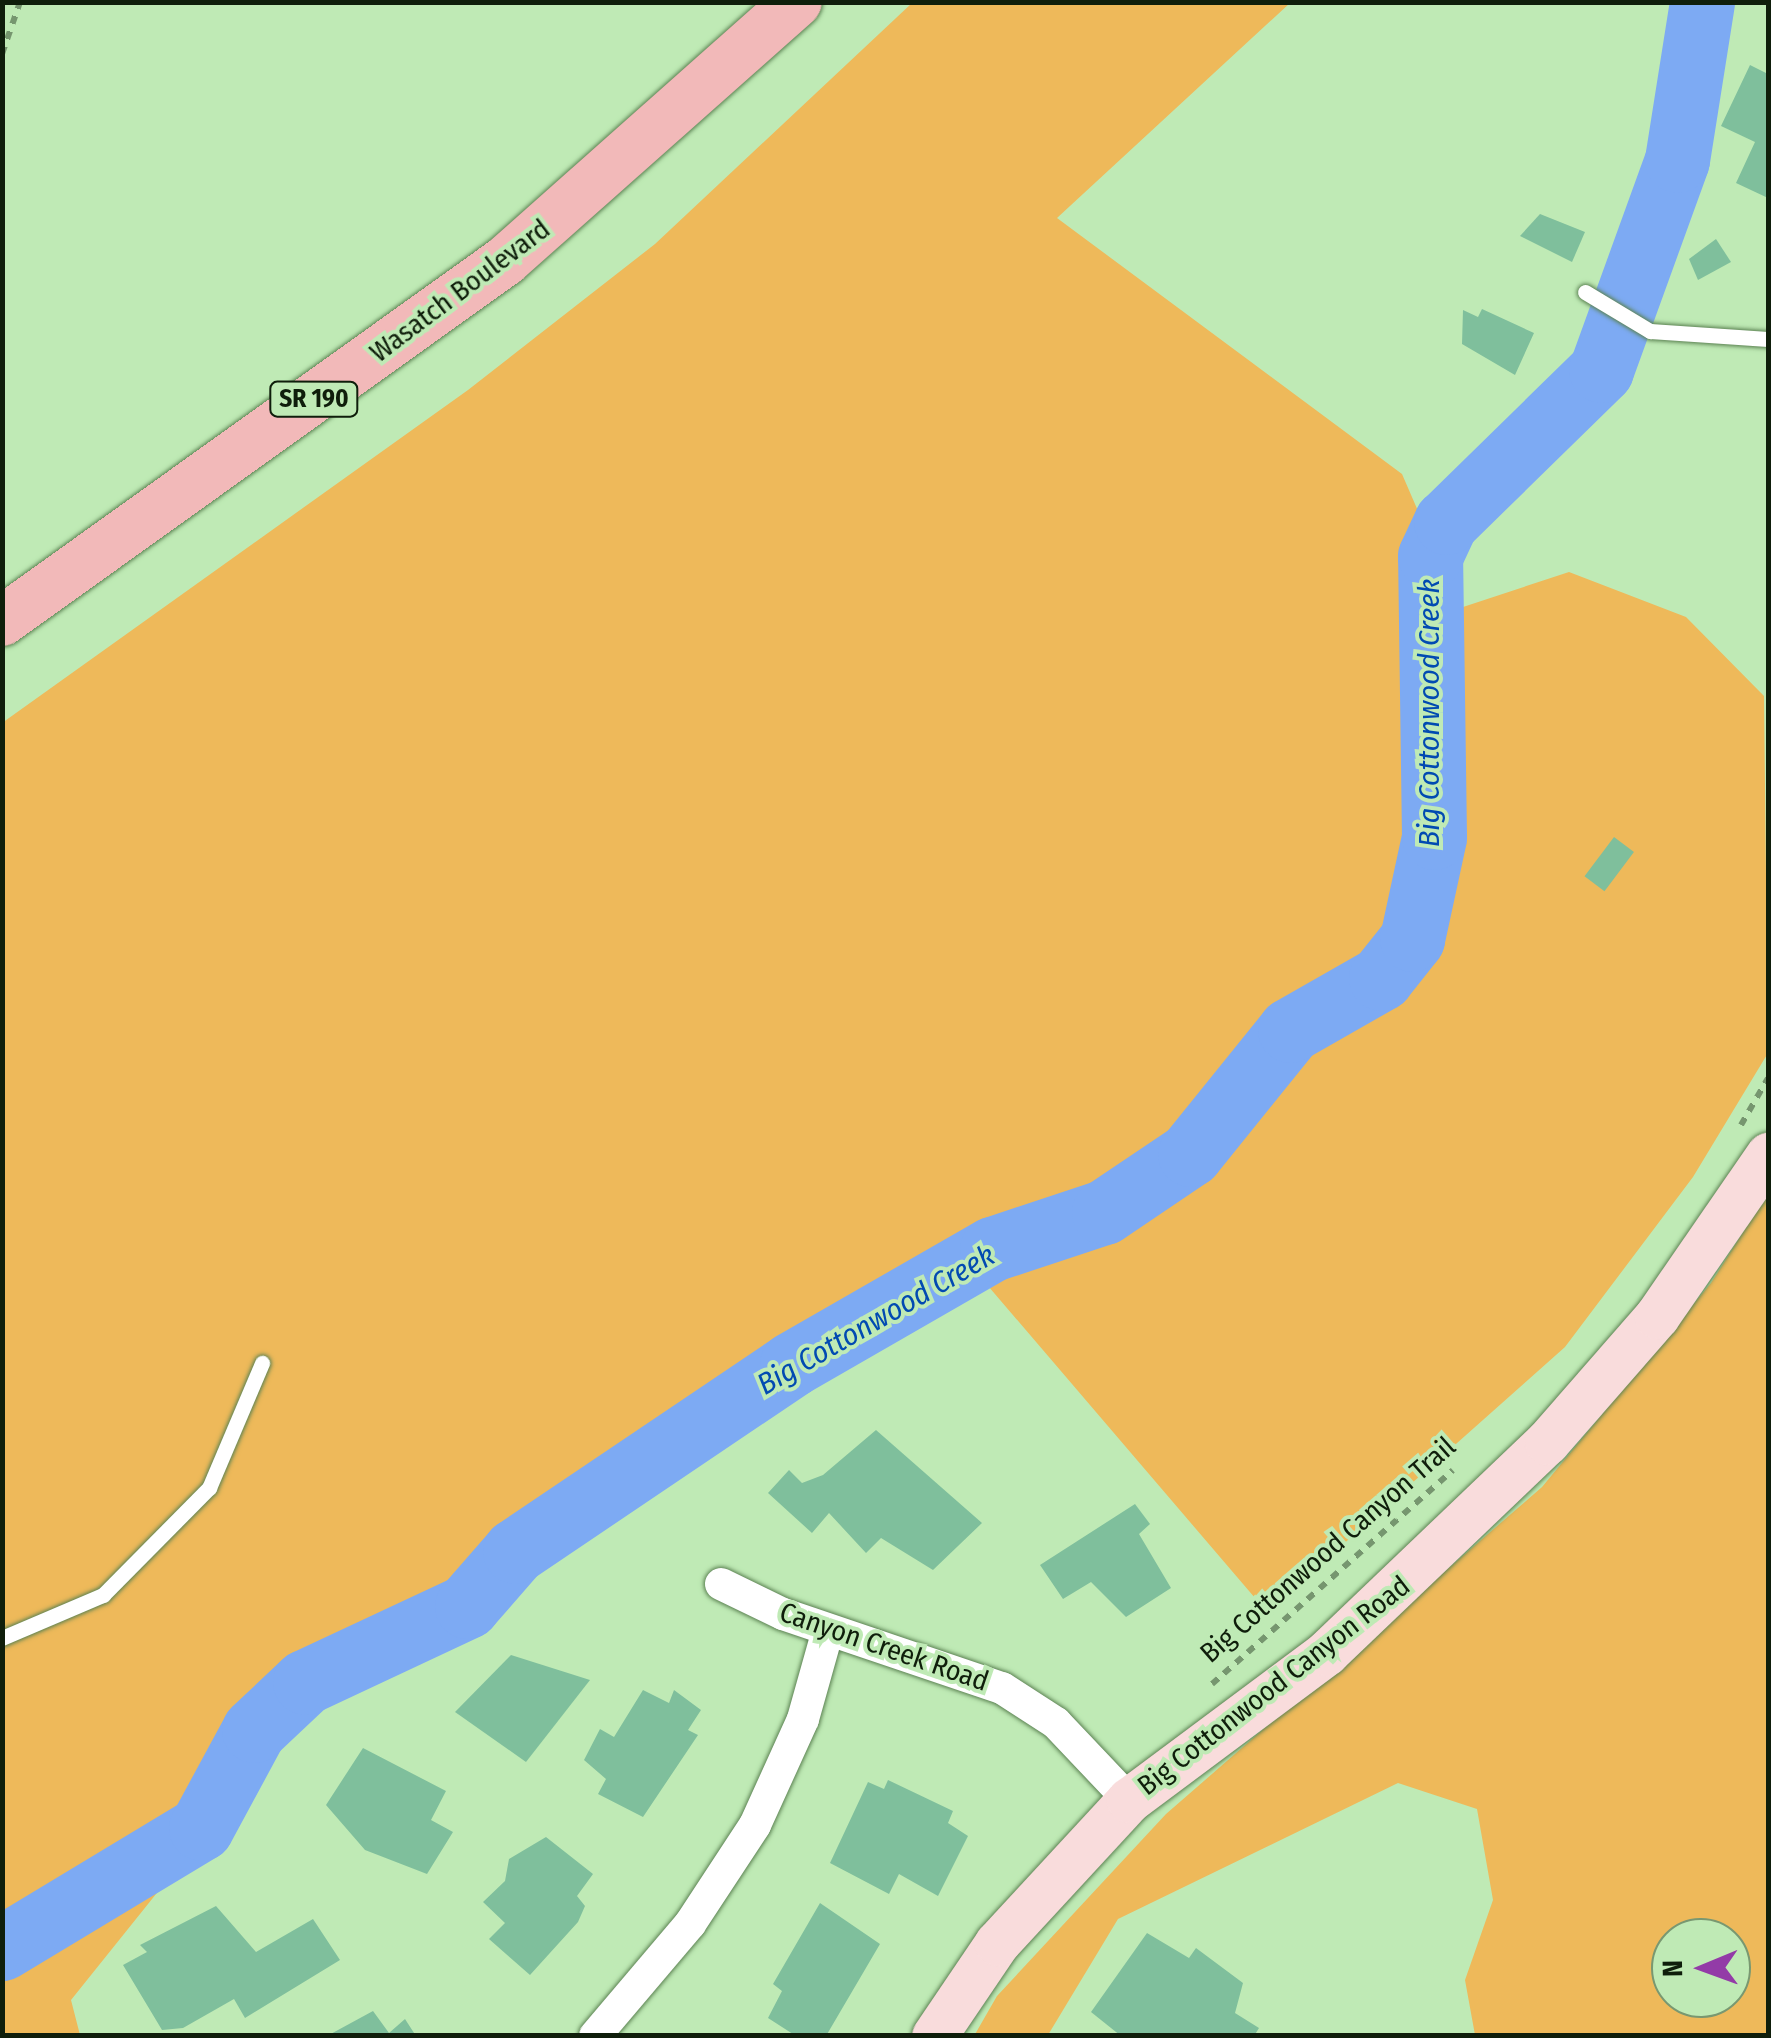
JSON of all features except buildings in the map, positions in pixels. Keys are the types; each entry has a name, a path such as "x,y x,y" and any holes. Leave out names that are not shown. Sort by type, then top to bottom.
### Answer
{"main road":[{"name":"Wasatch Boulevard","path":"2,621 505,261 797,2"}],"street":[{"name":"Big Cottonwood Canyon Road","path":"934,2036 997,1943 1129,1800 1326,1653 1440,1553 1657,1316 1750,1149"},
{"name":"Canyon Creek Road","path":"721,1584 828,1630 942,1660 1002,1688 1056,1724 1129,1800"},
{"path":"595,2036 690,1924 754,1825 803,1718 828,1630"}],"lane":[{"path":"1584,292 1650,332 1768,340"},
{"path":"2,1638 103,1594 209,1488 262,1363"}],"path":[{"path":"2,54 20,2"},
{"path":"1750,1149 1768,1078"},
{"name":"Big Cottonwood Canyon Trail","path":"1199,1694 1457,1467"}],"shaded area":[{"path":"912,3 1290,3 1057,218 1402,474 1460,608 1569,572 1686,617 1764,696 1768,1053 1693,1177 1565,1347 1267,1612 971,1266 817,1360 458,1619 306,1691 254,1745 209,1828 71,2000 80,2035 3,2035 2,723 468,390 655,244"},
{"path":"1768,1193 1768,2035 1475,2035 1465,1980 1493,1900 1477,1809 1398,1783 1118,1919 1048,2035 974,2036 997,1996 1166,1814 1542,1487 1711,1283"}],"waterway":[{"name":"Big Cottonwood Creek","path":"2,1948 201,1828 254,1730 305,1682 467,1606 515,1551 792,1364 992,1249 1104,1212 1190,1154 1290,1030 1381,978 1412,939 1434,837 1430,556 1446,522 1601,370 1677,160 1702,2"}]}
